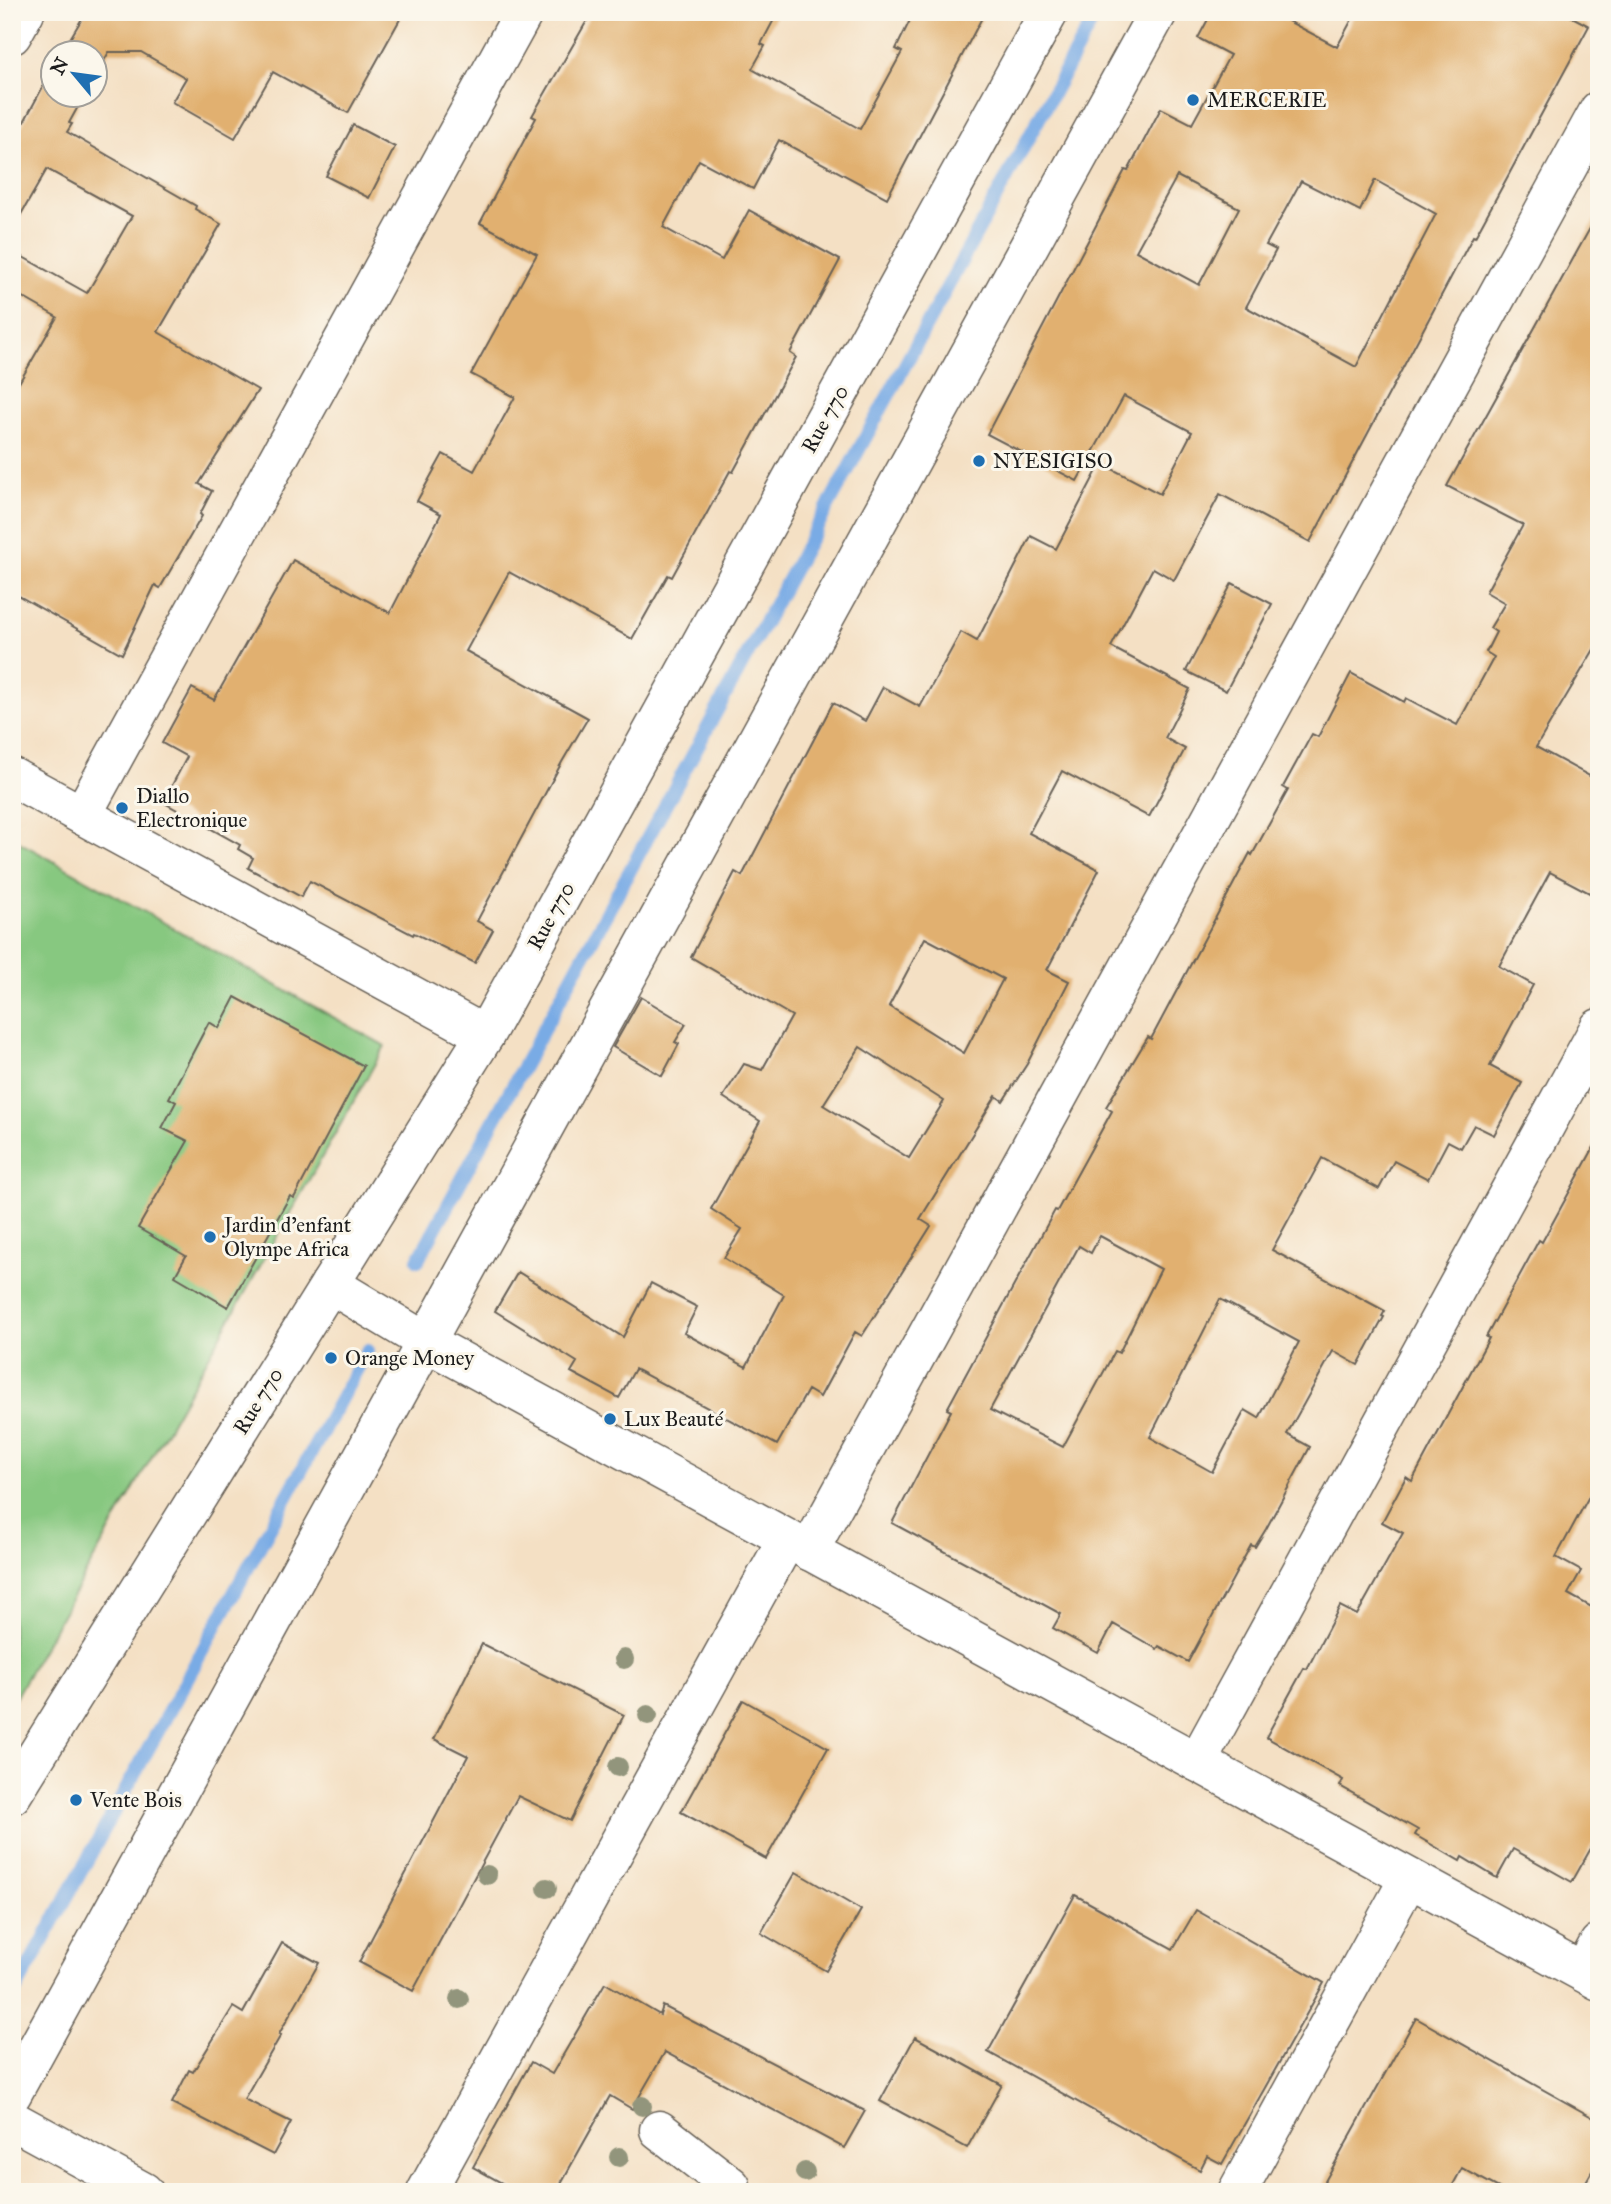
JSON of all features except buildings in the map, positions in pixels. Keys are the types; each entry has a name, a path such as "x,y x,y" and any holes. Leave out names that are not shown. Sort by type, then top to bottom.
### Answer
{"street":[{"path":"12,35 25,12"},
{"path":"82,815 524,12"},
{"name":"Rue 770","path":"12,1795 485,1035 1049,12"},
{"path":"12,2094 1158,12"},
{"path":"426,2192 798,1545 1599,110"},
{"path":"12,777 485,1035"},
{"path":"1197,1762 1599,1028"},
{"path":"330,1284 426,1342 1409,1878 1593,1965"},
{"path":"1237,2192 1409,1878"},
{"path":"12,2120 144,2192"},
{"path":"659,2130 731,2186 732,2192"}],"green space":[{"path":"12,838 385,1046 12,1703"}],"waterway":[{"path":"418,1260 1097,12"},
{"path":"12,1997 367,1351"}],"place":[{"name":"MERCERIE","path":"1193,100"},
{"name":"NYESIGISO","path":"979,461"},
{"name":"Diallo Electronique","path":"122,808"},
{"name":"Jardin d'enfant Olympe Africa","path":"210,1237"},
{"name":"Orange Money","path":"331,1358"},
{"name":"Lux Beauté","path":"610,1419"},
{"name":"Vente Bois","path":"76,1800"}]}
